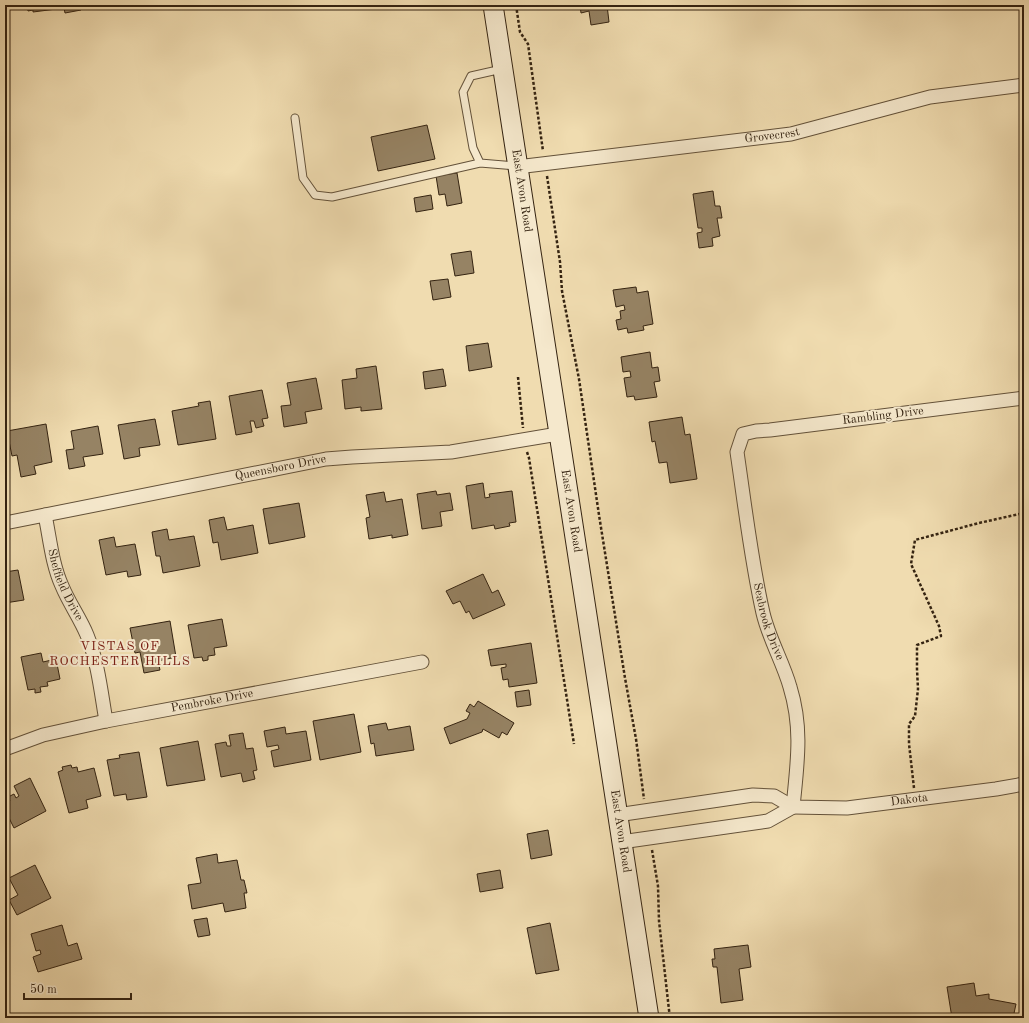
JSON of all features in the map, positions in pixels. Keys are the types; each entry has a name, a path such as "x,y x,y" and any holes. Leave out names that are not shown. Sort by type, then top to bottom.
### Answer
{"main road":[{"name":"East Avon Road","path":"493,5 649,1018"}],"street":[{"name":"Grovecrest","path":"517,166 791,134 930,97 1024,86"},
{"name":"Rambling Drive","path":"743,434 756,431 1024,398"},
{"name":"Queensboro Drive","path":"5,523 326,459 451,452 558,434"},
{"name":"Seabrook Drive","path":"743,434 737,452 757,588 764,617 790,687 797,717 799,746 793,807"},
{"name":"Sheffield Drive","path":"45,515 55,566 62,587 76,610 94,657 106,721"},
{"name":"Pembroke Drive","path":"5,749 43,735 106,721 422,662"},
{"name":"Dakota","path":"617,815 753,795 774,796 793,807 846,808 1024,784"},
{"path":"621,842 768,821 793,807"}],"lane":[{"path":"480,163 473,148 463,92 471,76 502,68"},
{"path":"295,118 303,178 315,195 332,196 480,163 517,166"}],"path":[{"path":"516,5 520,32 528,44 560,262 562,291 579,379 600,523 636,739 646,810"},
{"path":"518,377 525,440 574,744"},
{"path":"915,799 909,744 909,724 915,716 918,689 917,645 941,636 939,626 911,564 915,540 1024,513"},
{"path":"650,838 658,886 660,928 670,1018"}],"building":[{"path":"27,5 81,5 81,10 65,13 64,8 33,12 33,10 28,11"},
{"path":"580,5 607,5 609,22 591,25 589,11 581,13"},
{"path":"427,125 435,159 378,171 371,137"},
{"path":"457,173 462,203 447,206 445,194 439,195 436,176"},
{"path":"713,191 715,206 720,206 722,218 717,218 720,236 712,238 713,246 699,248 697,233 702,232 702,228 698,228 693,194"},
{"path":"431,195 433,209 416,212 414,198"},
{"path":"471,251 474,273 455,276 451,254"},
{"path":"448,279 451,297 433,300 430,281"},
{"path":"636,287 637,293 648,291 653,324 643,326 644,330 628,333 627,328 618,330 616,320 621,319 620,311 625,310 624,305 616,307 613,290"},
{"path":"488,343 492,367 469,371 466,346"},
{"path":"650,352 652,368 658,367 660,381 654,382 657,397 635,400 634,396 627,397 624,378 631,377 630,371 623,372 621,357"},
{"path":"376,366 382,409 361,411 361,407 345,409 342,380 357,378 356,369"},
{"path":"443,369 446,386 425,389 423,372"},
{"path":"316,378 322,409 305,412 307,423 284,427 281,406 291,405 287,383"},
{"path":"262,390 268,418 262,419 264,426 256,428 254,421 250,421 252,432 236,435 229,396"},
{"path":"210,401 216,439 178,445 172,411 199,406 198,403"},
{"path":"682,417 685,435 690,434 697,479 670,483 667,462 659,463 655,441 652,442 649,422"},
{"path":"155,419 160,445 139,448 140,456 124,459 118,425"},
{"path":"46,424 52,462 34,466 36,474 21,477 17,455 12,456 7,431"},
{"path":"98,426 103,454 83,457 85,466 69,469 66,450 74,449 71,431"},
{"path":"483,483 485,498 490,497 489,494 512,491 516,522 509,523 510,526 495,529 494,525 472,529 466,486"},
{"path":"436,491 437,495 450,493 453,510 440,512 442,526 422,529 417,494"},
{"path":"384,492 386,502 402,499 408,535 392,538 392,535 369,539 366,518 370,517 366,495"},
{"path":"299,503 305,537 269,544 263,509"},
{"path":"224,517 227,530 253,525 258,553 221,560 218,542 213,543 209,520"},
{"path":"167,529 169,540 194,536 200,566 163,573 160,556 156,556 152,532"},
{"path":"114,537 116,547 135,544 141,575 128,577 127,571 106,575 99,540"},
{"path":"18,570 24,600 5,603 5,572"},
{"path":"483,574 492,593 498,590 505,605 473,619 469,611 466,613 460,601 453,604 446,591"},
{"path":"222,619 227,646 214,648 215,655 208,656 208,660 203,661 202,657 194,658 188,625"},
{"path":"170,621 176,657 158,661 160,670 144,673 140,652 135,653 130,628"},
{"path":"531,643 537,683 509,687 508,679 503,680 501,668 506,667 506,664 491,666 488,650"},
{"path":"41,653 43,662 56,659 60,679 47,682 48,686 40,687 41,692 35,693 35,689 28,690 21,657"},
{"path":"529,690 531,705 517,707 515,692"},
{"path":"478,701 514,723 507,735 502,732 499,738 483,729 482,732 450,744 444,728 467,719 470,713 466,711 470,704 474,707"},
{"path":"354,714 361,752 320,760 313,721"},
{"path":"386,723 388,730 410,726 414,750 376,756 374,743 371,744 368,726"},
{"path":"285,727 286,734 306,731 311,760 274,767 271,751 279,749 278,745 267,747 264,731"},
{"path":"243,733 246,749 253,748 257,770 253,771 255,779 243,782 241,773 221,777 215,744 226,742 227,746 231,746 229,735"},
{"path":"198,741 205,780 167,786 160,748"},
{"path":"139,752 147,797 127,800 126,794 114,796 107,760 120,758 119,755"},
{"path":"71,765 72,768 77,767 78,772 94,768 101,796 86,800 88,808 69,813 58,772 63,770 62,767"},
{"path":"30,778 46,811 14,828 5,810 5,803 10,801 8,797 14,794 16,798 19,796 14,786"},
{"path":"548,830 552,855 531,859 527,834"},
{"path":"217,854 218,863 237,860 241,880 244,880 247,893 244,893 246,908 225,912 223,903 192,909 188,885 201,883 196,858"},
{"path":"35,865 51,898 17,915 9,900 18,895 9,878"},
{"path":"500,870 503,888 480,892 477,874"},
{"path":"207,918 210,935 198,937 194,920"},
{"path":"550,923 559,970 536,974 527,928"},
{"path":"62,925 68,946 77,943 82,959 38,972 33,957 41,954 40,950 36,951 31,934"},
{"path":"748,945 751,967 739,969 743,1000 721,1003 717,967 713,967 712,959 715,959 714,949"},
{"path":"974,983 976,996 989,994 989,999 1016,1004 1013,1018 965,1018 965,1016 952,1018 947,987"}],"district":[{"name":"VISTAS OF ROCHESTER HILLS","path":"120,654"}]}
